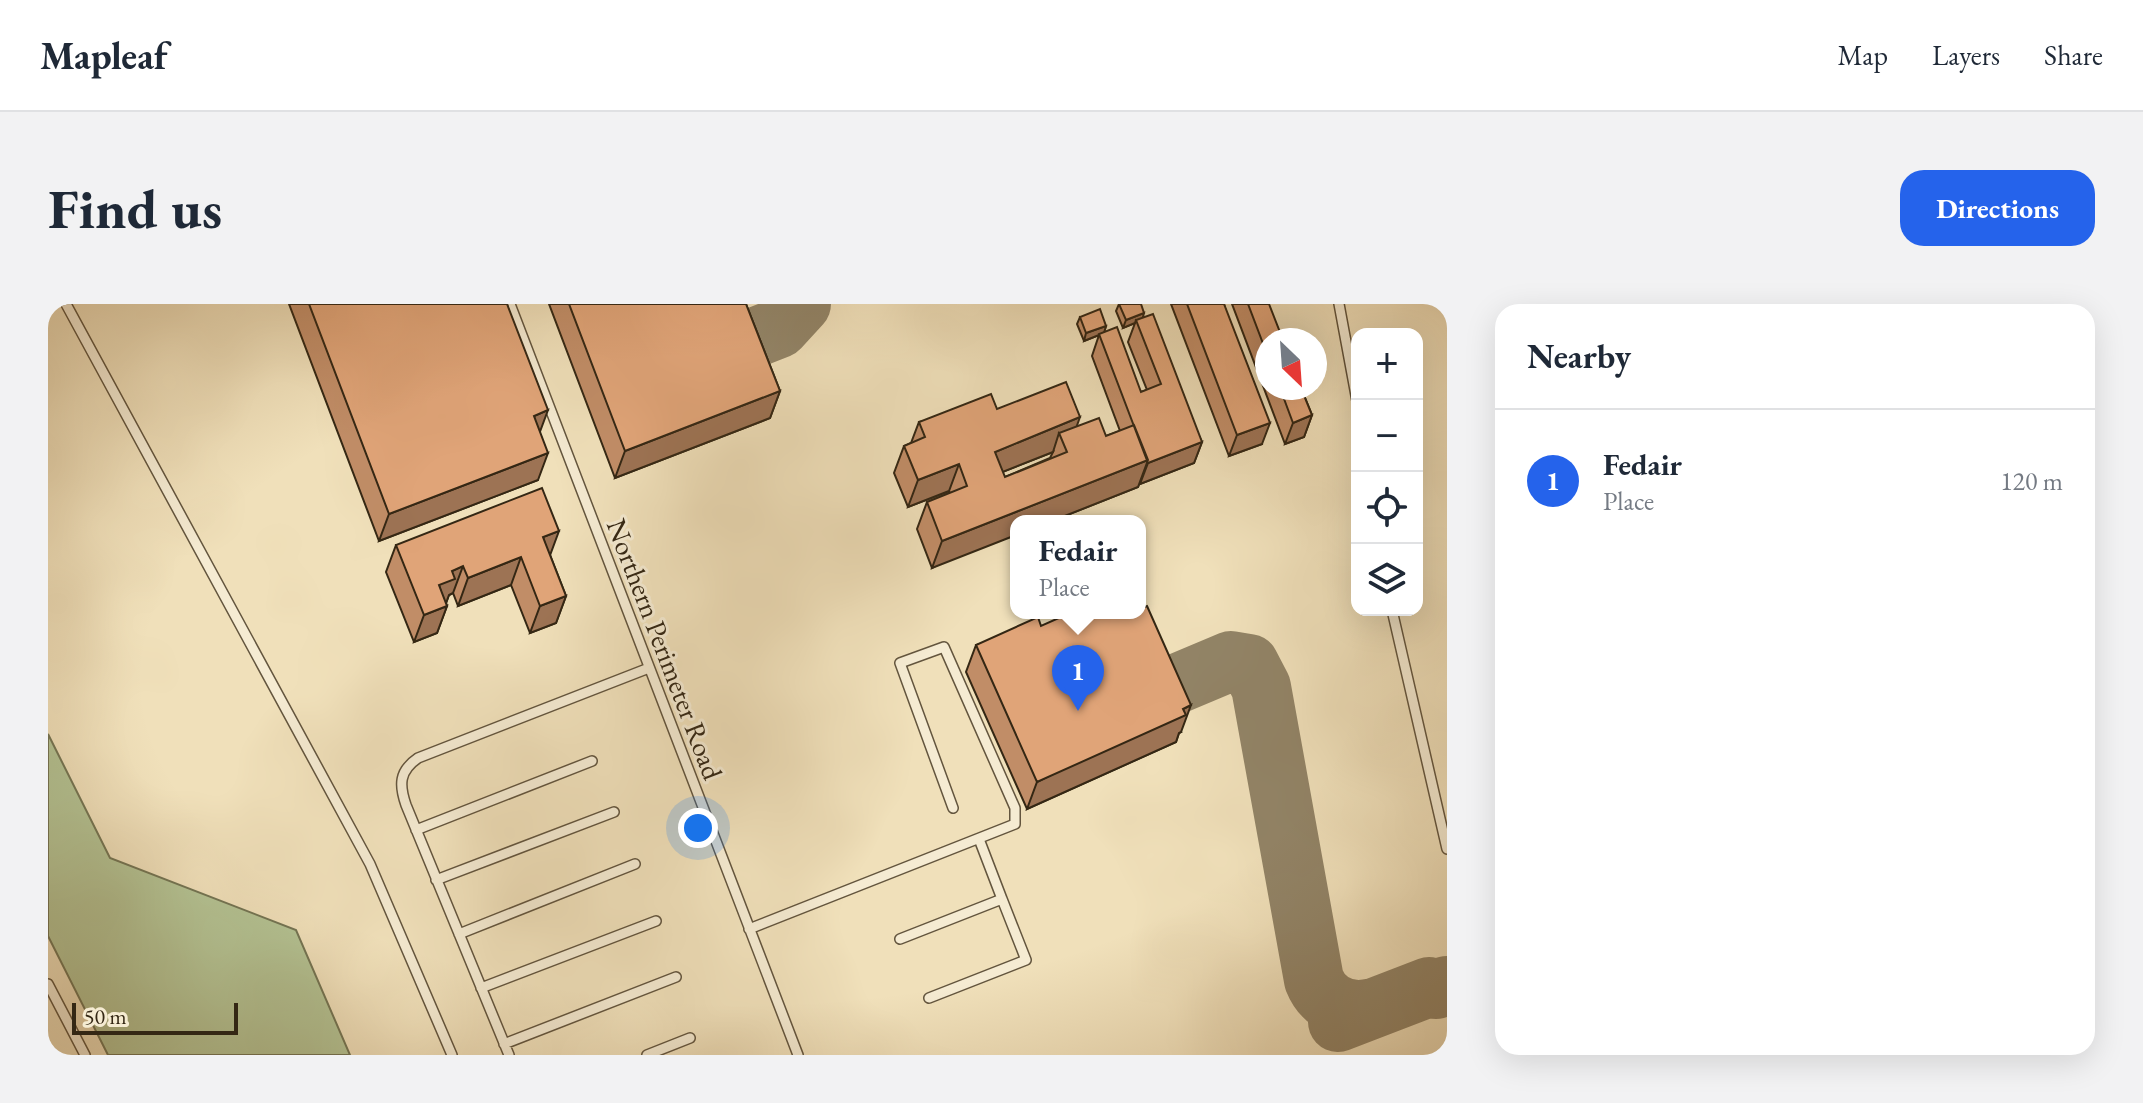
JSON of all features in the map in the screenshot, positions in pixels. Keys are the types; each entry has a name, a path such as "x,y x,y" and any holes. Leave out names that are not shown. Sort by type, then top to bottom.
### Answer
{"lane":[{"path":"66,304 370,864 452,1055"},
{"name":"Northern Perimeter Road","path":"510,304 798,1055"},
{"path":"1339,304 1357,400"},
{"path":"1393,616 1447,849"},
{"path":"749,929 1015,824 1015,808 944,647 900,663 953,808"},
{"path":"509,1055 416,830 401,785 404,770 418,758 649,668"},
{"path":"416,830 592,761"},
{"path":"436,880 614,812"},
{"path":"929,998 1026,960 979,839"},
{"path":"459,934 635,864"},
{"path":"900,939 1002,899"},
{"path":"481,988 656,921"},
{"path":"504,1044 676,977"},
{"path":"48,984 85,1055"},
{"path":"647,1055 690,1038"}],"green space":[{"path":"48,734 110,858 296,930 350,1055 108,1055 48,936"}],"building":[{"path":"309,304 507,304 548,410 534,416 548,453 389,514"},
{"path":"569,304 746,304 780,391 625,451"},
{"path":"1119,304 1141,304 1144,313 1126,320"},
{"path":"1187,304 1224,304 1255,384 1255,400 1261,400 1270,423 1237,435"},
{"path":"1248,304 1269,304 1278,328 1257,328"},
{"path":"1100,309 1106,326 1086,333 1080,317"},
{"path":"1153,314 1202,442 1148,463 1099,334 1117,327 1141,392 1161,384 1136,320"},
{"path":"1066,382 1080,417 995,452 1005,477 1067,452 1059,433 1099,418 1106,436 1134,425 1148,460 942,541 927,502 967,486 959,464 918,480 904,446 925,437 919,422 991,394 997,409"},
{"path":"1284,400 1306,400 1312,415 1293,423"},
{"path":"542,488 559,531 543,537 566,596 540,606 521,557 468,578 463,566 452,571 455,579 439,585 447,606 424,615 396,545"},
{"path":"1146,606 1191,705 1183,709 1186,715 1037,782 976,645 1034,619 1039,619 1041,626 1057,619 1146,619"}],"taxiway":[{"path":"741,343 779,328 801,304"},
{"path":"1162,690 1231,661 1249,664 1261,687 1314,980 1324,996 1338,1006 1355,1010 1374,1008"},
{"path":"1338,1022 1429,987 1447,986"}],"place":[{"name":"Fedair","path":"1078,711"}]}
